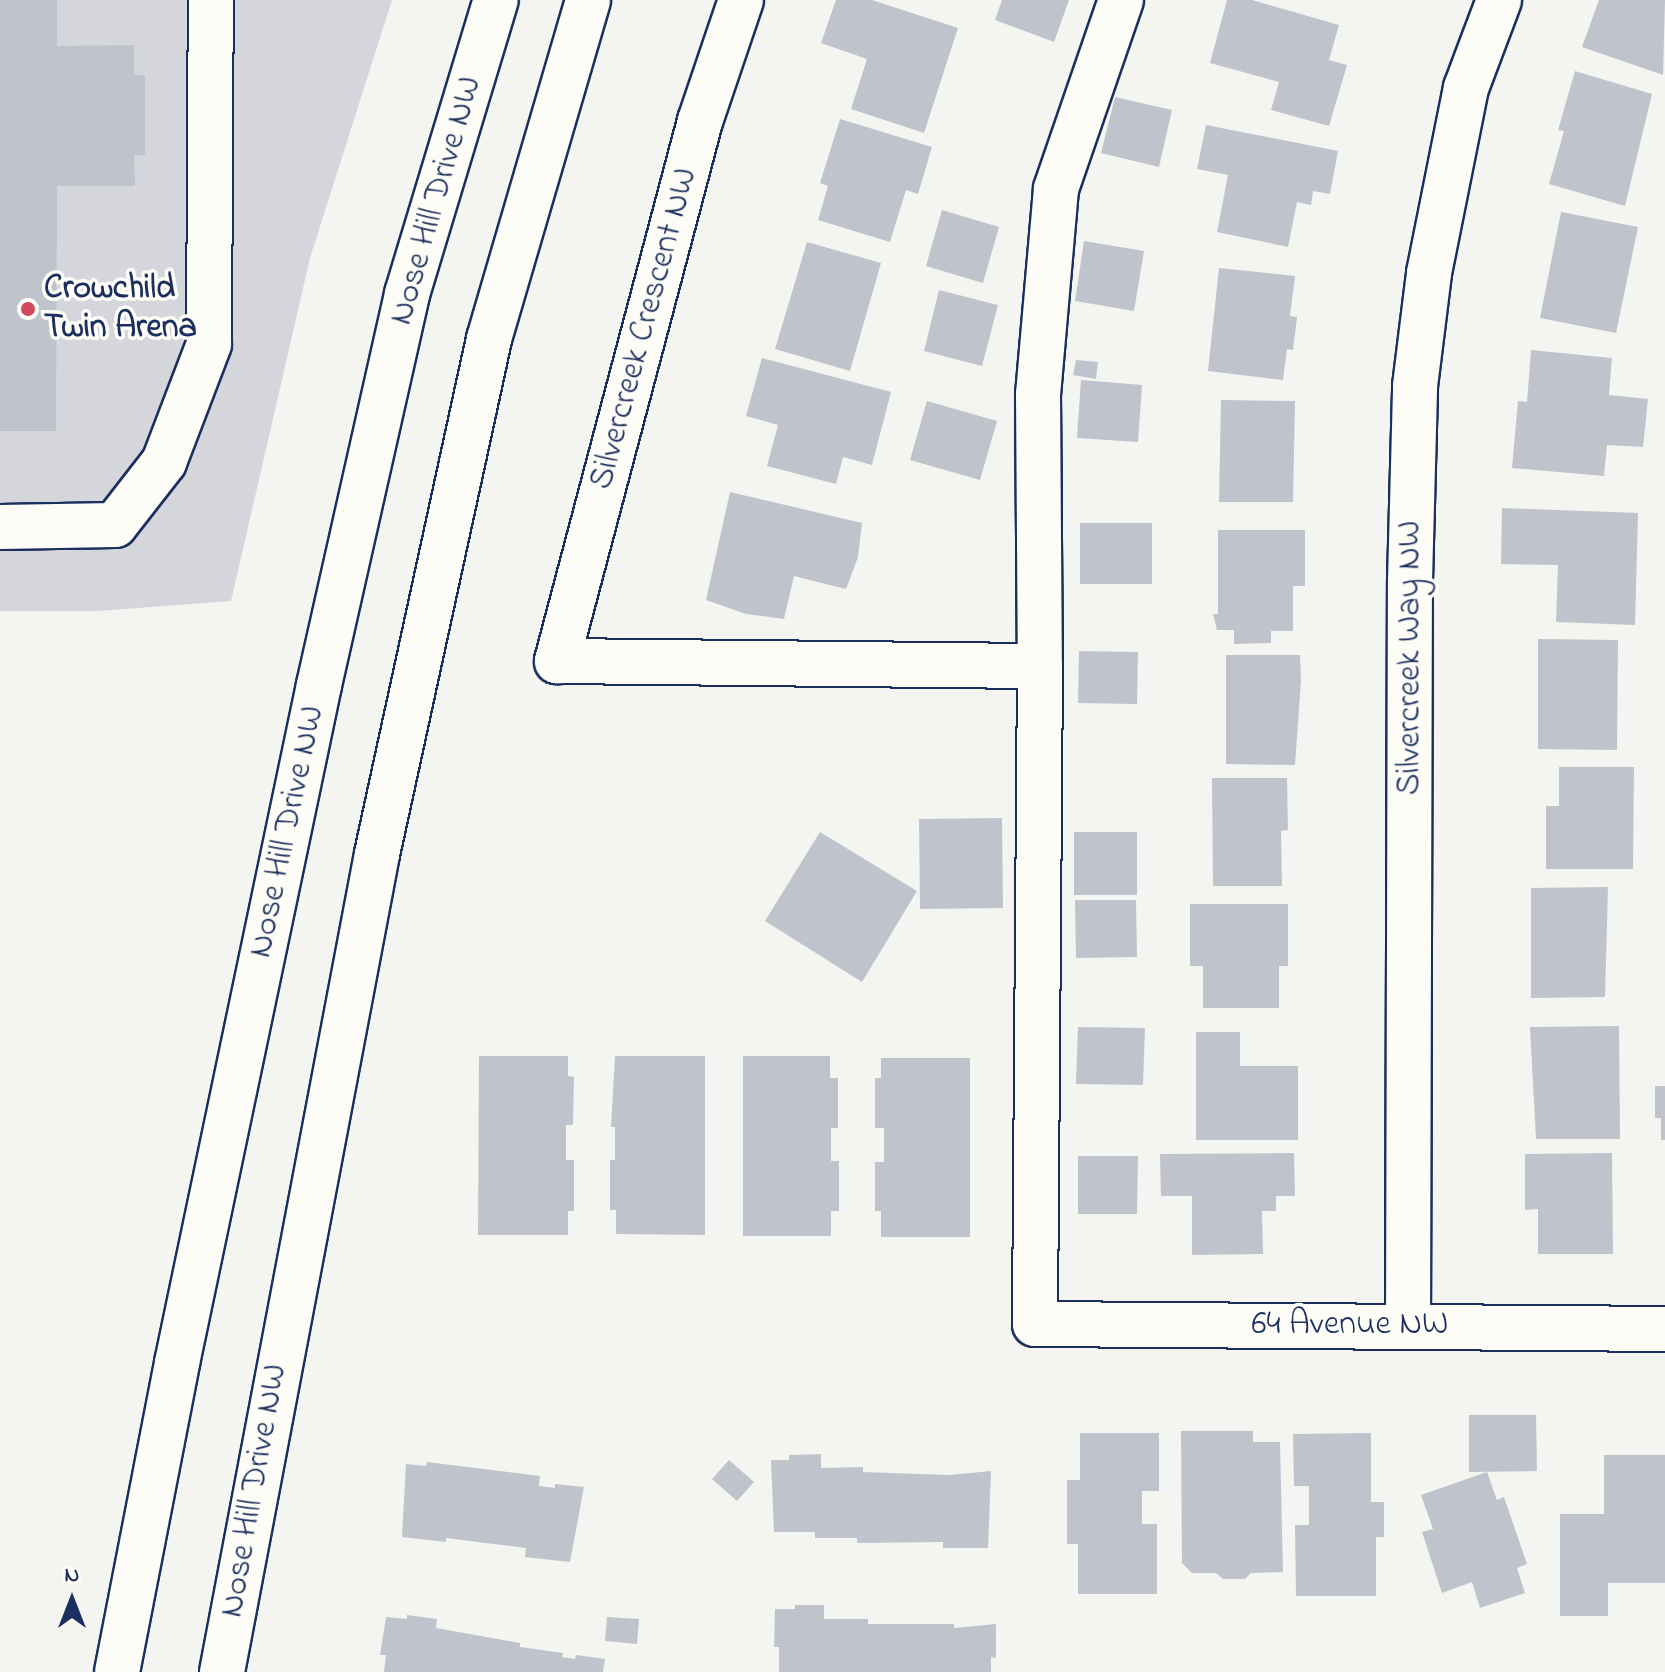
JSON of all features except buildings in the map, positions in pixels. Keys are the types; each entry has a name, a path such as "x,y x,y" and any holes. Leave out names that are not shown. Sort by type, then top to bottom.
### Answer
{"main road":[{"path":"0,527 115,525 164,462 209,344 211,0"},
{"name":"Nose Hill Drive NW","path":"117,1672 177,1363 319,685 407,294 496,0"},
{"name":"Nose Hill Drive NW","path":"222,1672 377,854 489,339 588,0"},
{"name":"Silvercreek Crescent NW","path":"741,0 700,121 557,661 1040,666"},
{"path":"1040,666 1038,394 1056,189 1121,0"},
{"name":"Silvercreek Way NW","path":"1408,1326 1410,581 1415,386 1429,273 1466,88 1499,0"},
{"name":"64 Avenue NW","path":"1040,666 1035,1324 1665,1329"}],"shaded area":[{"path":"0,0 392,0 310,258 231,601 98,611 0,611"}],"place":[{"name":"Crowchild Twin Arena","path":"28,309"}]}
